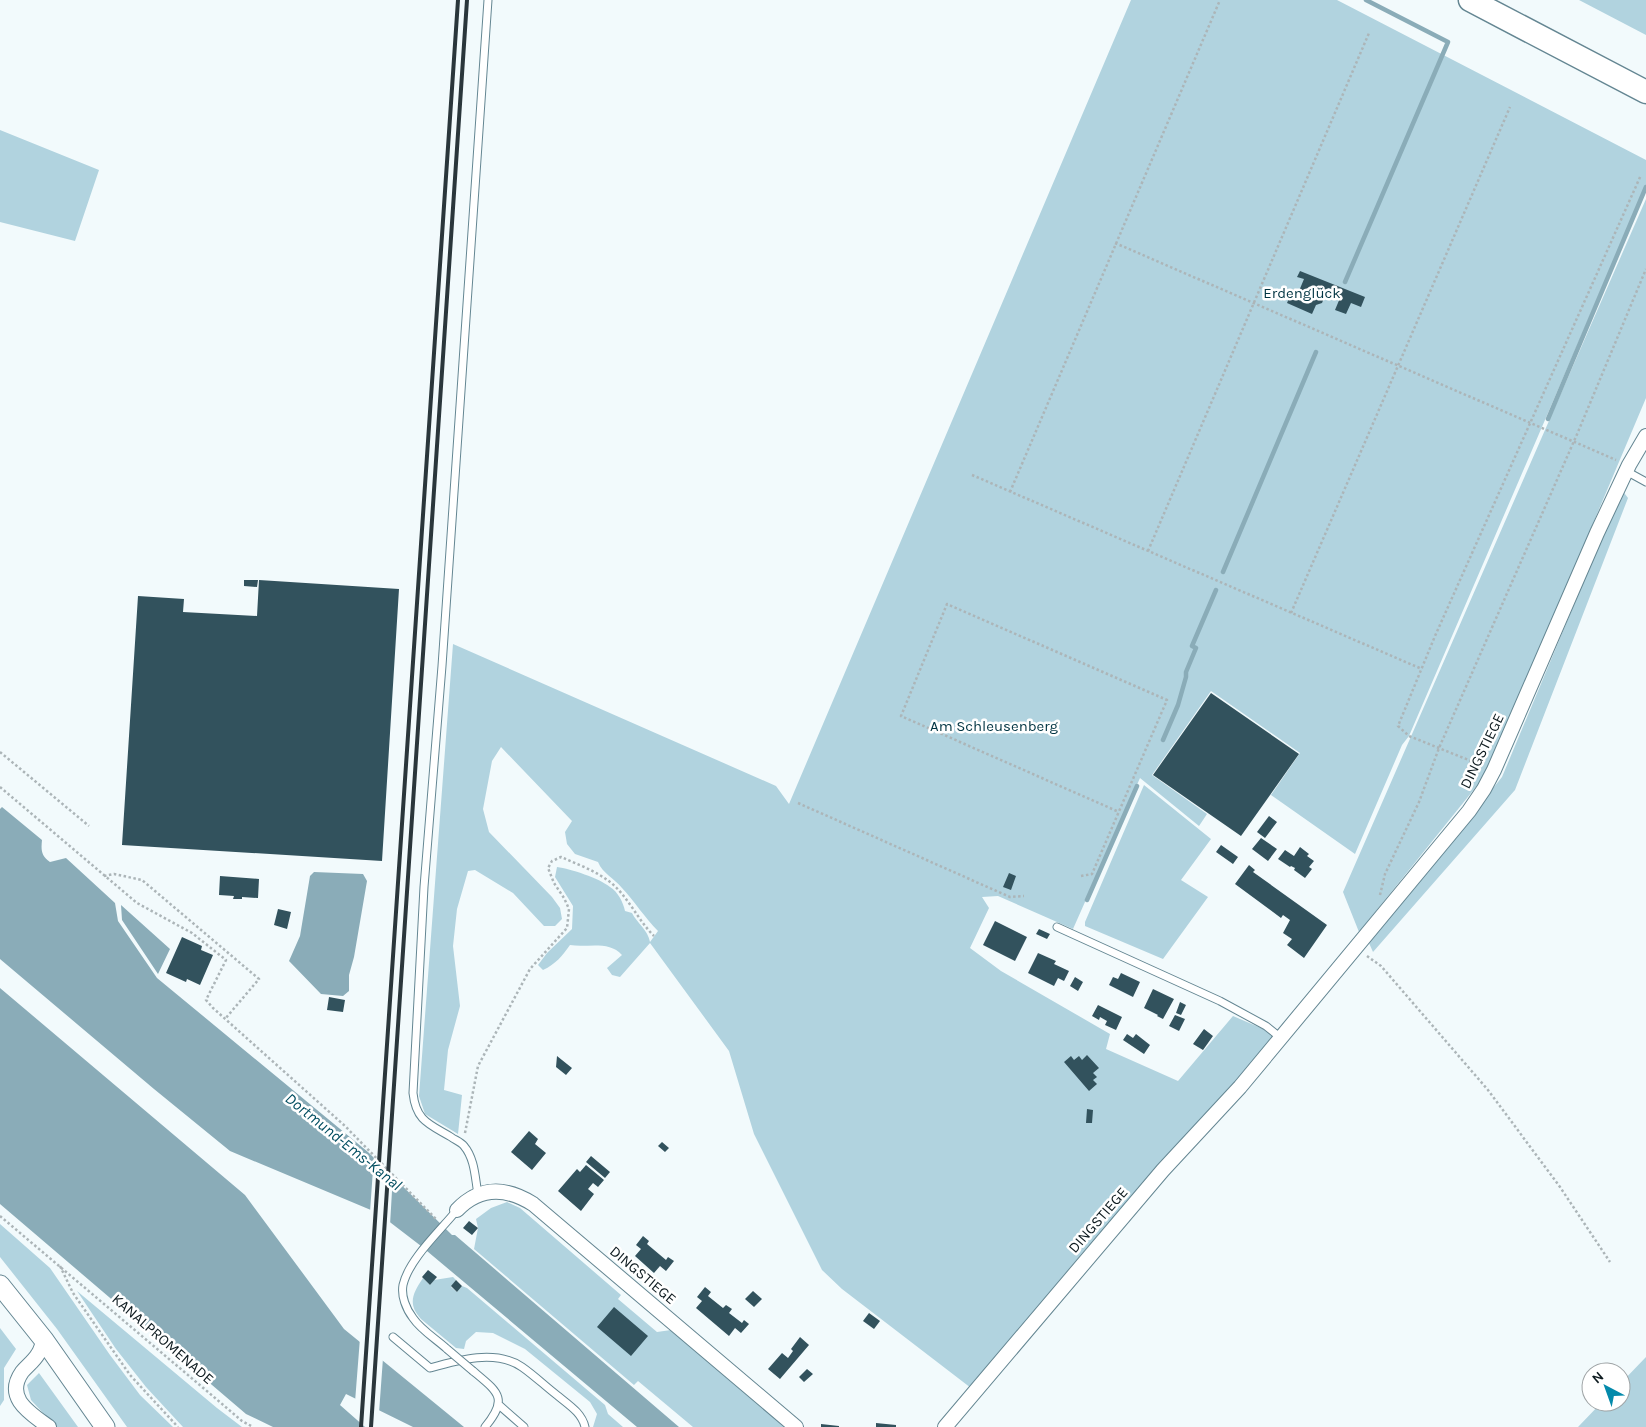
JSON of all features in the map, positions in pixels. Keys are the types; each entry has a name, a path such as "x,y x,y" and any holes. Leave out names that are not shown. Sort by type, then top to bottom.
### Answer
{"highway":[{"path":"1470,0 1646,92"}],"main road":[{"path":"0,1285 44,1340 106,1427"}],"street":[{"name":"DINGSTIEGE","path":"945,1427 1163,1170 1240,1087 1469,811 1494,770 1597,532 1646,436"},
{"name":"DINGSTIEGE","path":"478,1194 496,1191 510,1192 533,1204 796,1427"},
{"path":"457,1210 466,1201 478,1194"},
{"path":"44,1340 38,1354 22,1373 15,1386 18,1400 31,1414 49,1427"}],"lane":[{"path":"478,1194 469,1154 462,1144 426,1122 418,1114 414,1105 413,1093 424,887 443,656 488,0"},
{"path":"1628,468 1646,482"},
{"path":"1057,927 1220,1000 1266,1026 1281,1038"},
{"path":"457,1210 410,1266 402,1291 406,1305 413,1318 496,1391 499,1405 485,1427"},
{"path":"393,1337 430,1368 483,1358 507,1359 521,1366 580,1414 585,1427"},
{"path":"499,1405 524,1427"}],"path":[{"path":"1010,492 1220,0"},
{"path":"1148,551 1369,33"},
{"path":"1291,612 1510,107"},
{"path":"1494,770 1408,736 1398,726 1435,636 1641,175"},
{"path":"1115,243 1398,364 1628,468"},
{"path":"1384,913 1380,897 1385,874 1419,802 1439,748 1574,442 1646,269"},
{"path":"972,475 1422,669"},
{"path":"1081,876 1092,874 1168,700 947,604 901,716 1119,812"},
{"path":"0,752 89,826"},
{"path":"0,787 137,903 192,933 226,960 206,1000 345,1126 437,1220"},
{"path":"798,803 1010,897 1024,896"},
{"path":"462,1144 478,1066 530,969 567,928 569,910 548,868 552,861 561,857 610,881 628,901 642,924 654,936"},
{"path":"104,876 114,874 142,880 259,978 225,1019"},
{"path":"1355,948 1381,966 1488,1090 1560,1187 1610,1262"},
{"name":"KANALPROMENADE","path":"0,1216 242,1421 253,1427"},
{"path":"59,1265 78,1300 130,1375 178,1427"}],"green space":[{"path":"1131,0 1337,0 1646,160 1646,185 1409,736 1402,745 1355,854 1271,795 1300,753 1211,691 1152,775 1207,814 1199,826 1140,778 1073,929 998,896 982,897 989,908 970,948 1001,971 1110,1034 1106,1049 1178,1081 1233,1016 1277,1035 1213,1110 1084,1251 971,1388 842,1289 822,1270 754,1134 729,1051 650,943 620,977 612,975 607,968 622,955 617,950 604,946 570,945 548,968 543,970 538,965 547,953 572,929 573,906 555,877 557,867 592,877 613,889 620,898 625,911 632,913 647,934 650,942 658,931 598,862 575,854 567,844 565,832 572,821 501,747 492,761 483,809 489,832 552,897 560,908 562,919 555,926 544,926 513,893 475,870 468,871 457,909 453,946 460,1006 448,1050 444,1090 462,1095 458,1134 425,1114 419,1096 453,644 776,786 789,804"},
{"path":"1579,0 1646,0 1646,35"},
{"path":"0,130 99,170 75,241 0,222"},
{"path":"1646,199 1646,398 1488,772 1359,932 1343,892"},
{"path":"1622,490 1628,498 1515,790 1373,952 1369,943 1502,777"},
{"path":"1144,785 1211,839 1181,880 1208,897 1163,959 1085,926 1085,922"},
{"path":"507,1202 520,1208 621,1295 618,1299 657,1332 671,1330 786,1427 693,1427 638,1381 634,1385 474,1249 478,1228 476,1219 491,1208"},
{"path":"0,1224 50,1268 140,1395 173,1427 127,1427 57,1329 0,1257"},
{"path":"453,1277 456,1280 451,1287 457,1292 462,1286 467,1288 605,1405 608,1414 623,1427 593,1427 597,1414 590,1402 525,1349 493,1333 476,1332 466,1341 464,1349 456,1348 421,1319 414,1308 413,1298 423,1278 430,1285 434,1280"},
{"path":"77,1291 242,1427 183,1427 146,1387 116,1349"},
{"path":"0,1328 16,1349 4,1368 4,1400 0,1406"},
{"path":"1646,1357 1646,1427 1578,1427 1592,1412 1631,1412 1631,1373"},
{"path":"39,1373 78,1427 56,1427 31,1400 27,1385"}],"water":[{"name":"Dortmund-Ems-Kanal","path":"2,807 42,840 42,852 47,860 50,862 66,858 115,903 118,921 157,978 368,1152 452,1235 455,1235 679,1427 637,1427 421,1246 378,1213 230,1151 0,959 0,809"},
{"path":"314,872 363,874 367,881 354,957 349,975 349,991 343,996 321,994 289,961 300,936 310,876"},
{"path":"121,905 170,949 158,974 122,920"},
{"path":"0,988 245,1195 344,1329 464,1427 413,1427 346,1394 340,1405 365,1427 273,1427 246,1414 0,1204"}],"pier":[{"path":"374,1155 393,1174 390,1225 370,1212"},
{"path":"360,1338 383,1358 379,1413 355,1402"}],"building":[{"path":"1300,271 1365,297 1361,307 1351,303 1346,314 1335,310 1340,298 1336,296 1338,292 1328,288 1322,303 1316,305 1312,314 1287,303 1293,289 1299,291 1304,279 1297,277"},
{"path":"244,580 258,580 257,587 244,586"},
{"path":"259,580 399,589 382,861 122,845 138,596 184,599 183,612 257,616"},
{"path":"1211,693 1299,754 1241,836 1153,775"},
{"path":"1269,816 1277,822 1265,838 1257,832"},
{"path":"1261,838 1277,849 1268,861 1252,849"},
{"path":"1221,845 1238,857 1233,864 1216,852"},
{"path":"1300,847 1314,861 1309,867 1312,869 1305,878 1294,870 1295,868 1278,859 1285,850 1294,856"},
{"path":"1249,865 1255,870 1253,872 1327,925 1304,958 1287,945 1292,939 1283,933 1290,920 1283,915 1281,918 1235,884"},
{"path":"1009,873 1016,876 1011,890 1003,887"},
{"path":"220,876 259,879 258,898 242,897 242,899 233,899 234,896 219,895"},
{"path":"278,909 291,912 287,929 274,925"},
{"path":"995,921 1027,937 1015,961 983,945"},
{"path":"1039,929 1050,934 1047,939 1036,934"},
{"path":"182,937 202,946 201,950 213,955 200,985 187,979 186,982 166,973"},
{"path":"1038,953 1056,961 1054,964 1069,971 1064,981 1058,978 1054,986 1028,973"},
{"path":"1121,973 1140,982 1133,997 1109,985 1113,977 1118,979"},
{"path":"1075,977 1083,982 1078,991 1070,986"},
{"path":"1153,989 1174,999 1163,1019 1144,1008"},
{"path":"329,997 345,1000 343,1012 327,1010"},
{"path":"1180,1002 1186,1005 1181,1015 1176,1013"},
{"path":"1098,1005 1122,1017 1116,1030 1105,1025 1107,1021 1100,1017 1099,1020 1092,1016"},
{"path":"1175,1015 1185,1019 1179,1031 1169,1026"},
{"path":"1204,1029 1213,1036 1203,1050 1193,1044"},
{"path":"1127,1034 1133,1038 1136,1034 1150,1045 1144,1054 1123,1040"},
{"path":"1087,1055 1099,1068 1093,1073 1097,1077 1093,1080 1097,1084 1089,1091 1064,1062 1071,1056 1074,1060 1079,1056 1082,1060"},
{"path":"557,1056 572,1068 566,1075 556,1067"},
{"path":"1087,1109 1093,1110 1092,1123 1086,1123"},
{"path":"529,1131 538,1139 535,1144 546,1153 532,1170 511,1152"},
{"path":"662,1142 669,1148 665,1152 658,1146"},
{"path":"591,1156 610,1172 605,1178 586,1162"},
{"path":"586,1165 604,1180 598,1187 593,1183 588,1189 594,1194 581,1211 558,1191 577,1169 580,1172"},
{"path":"469,1221 478,1228 472,1235 463,1228"},
{"path":"643,1236 649,1241 647,1244 666,1260 668,1257 674,1261 666,1271 660,1266 654,1273 635,1256 641,1249 636,1245"},
{"path":"428,1270 437,1277 430,1285 422,1277"},
{"path":"456,1280 462,1286 457,1292 451,1286"},
{"path":"705,1287 711,1292 708,1296 723,1308 726,1305 732,1309 729,1313 742,1323 744,1320 749,1324 741,1333 735,1328 729,1336 696,1308 702,1301 697,1297"},
{"path":"753,1291 762,1299 754,1307 745,1299"},
{"path":"614,1307 648,1336 631,1356 597,1327"},
{"path":"869,1313 880,1321 874,1329 863,1321"},
{"path":"800,1337 809,1345 780,1379 768,1369 782,1353 788,1358 793,1351 791,1349"},
{"path":"807,1369 813,1374 804,1382 799,1377"},
{"path":"876,1423 896,1425 896,1427 876,1427"},
{"path":"821,1424 839,1426 839,1427 821,1427"}],"waterway":[{"path":"1345,282 1448,42 1366,0"},
{"path":"1548,419 1646,187"},
{"path":"1223,572 1316,352"},
{"path":"1163,740 1178,705 1186,672 1196,648 1192,646 1216,590"},
{"path":"1087,900 1137,786"}],"railway":[{"path":"361,1427 458,0"},
{"path":"371,1427 467,0"}],"park label":[{"name":"Erdenglück","path":"1302,293"},
{"name":"Am Schleusenberg","path":"994,726"}]}
